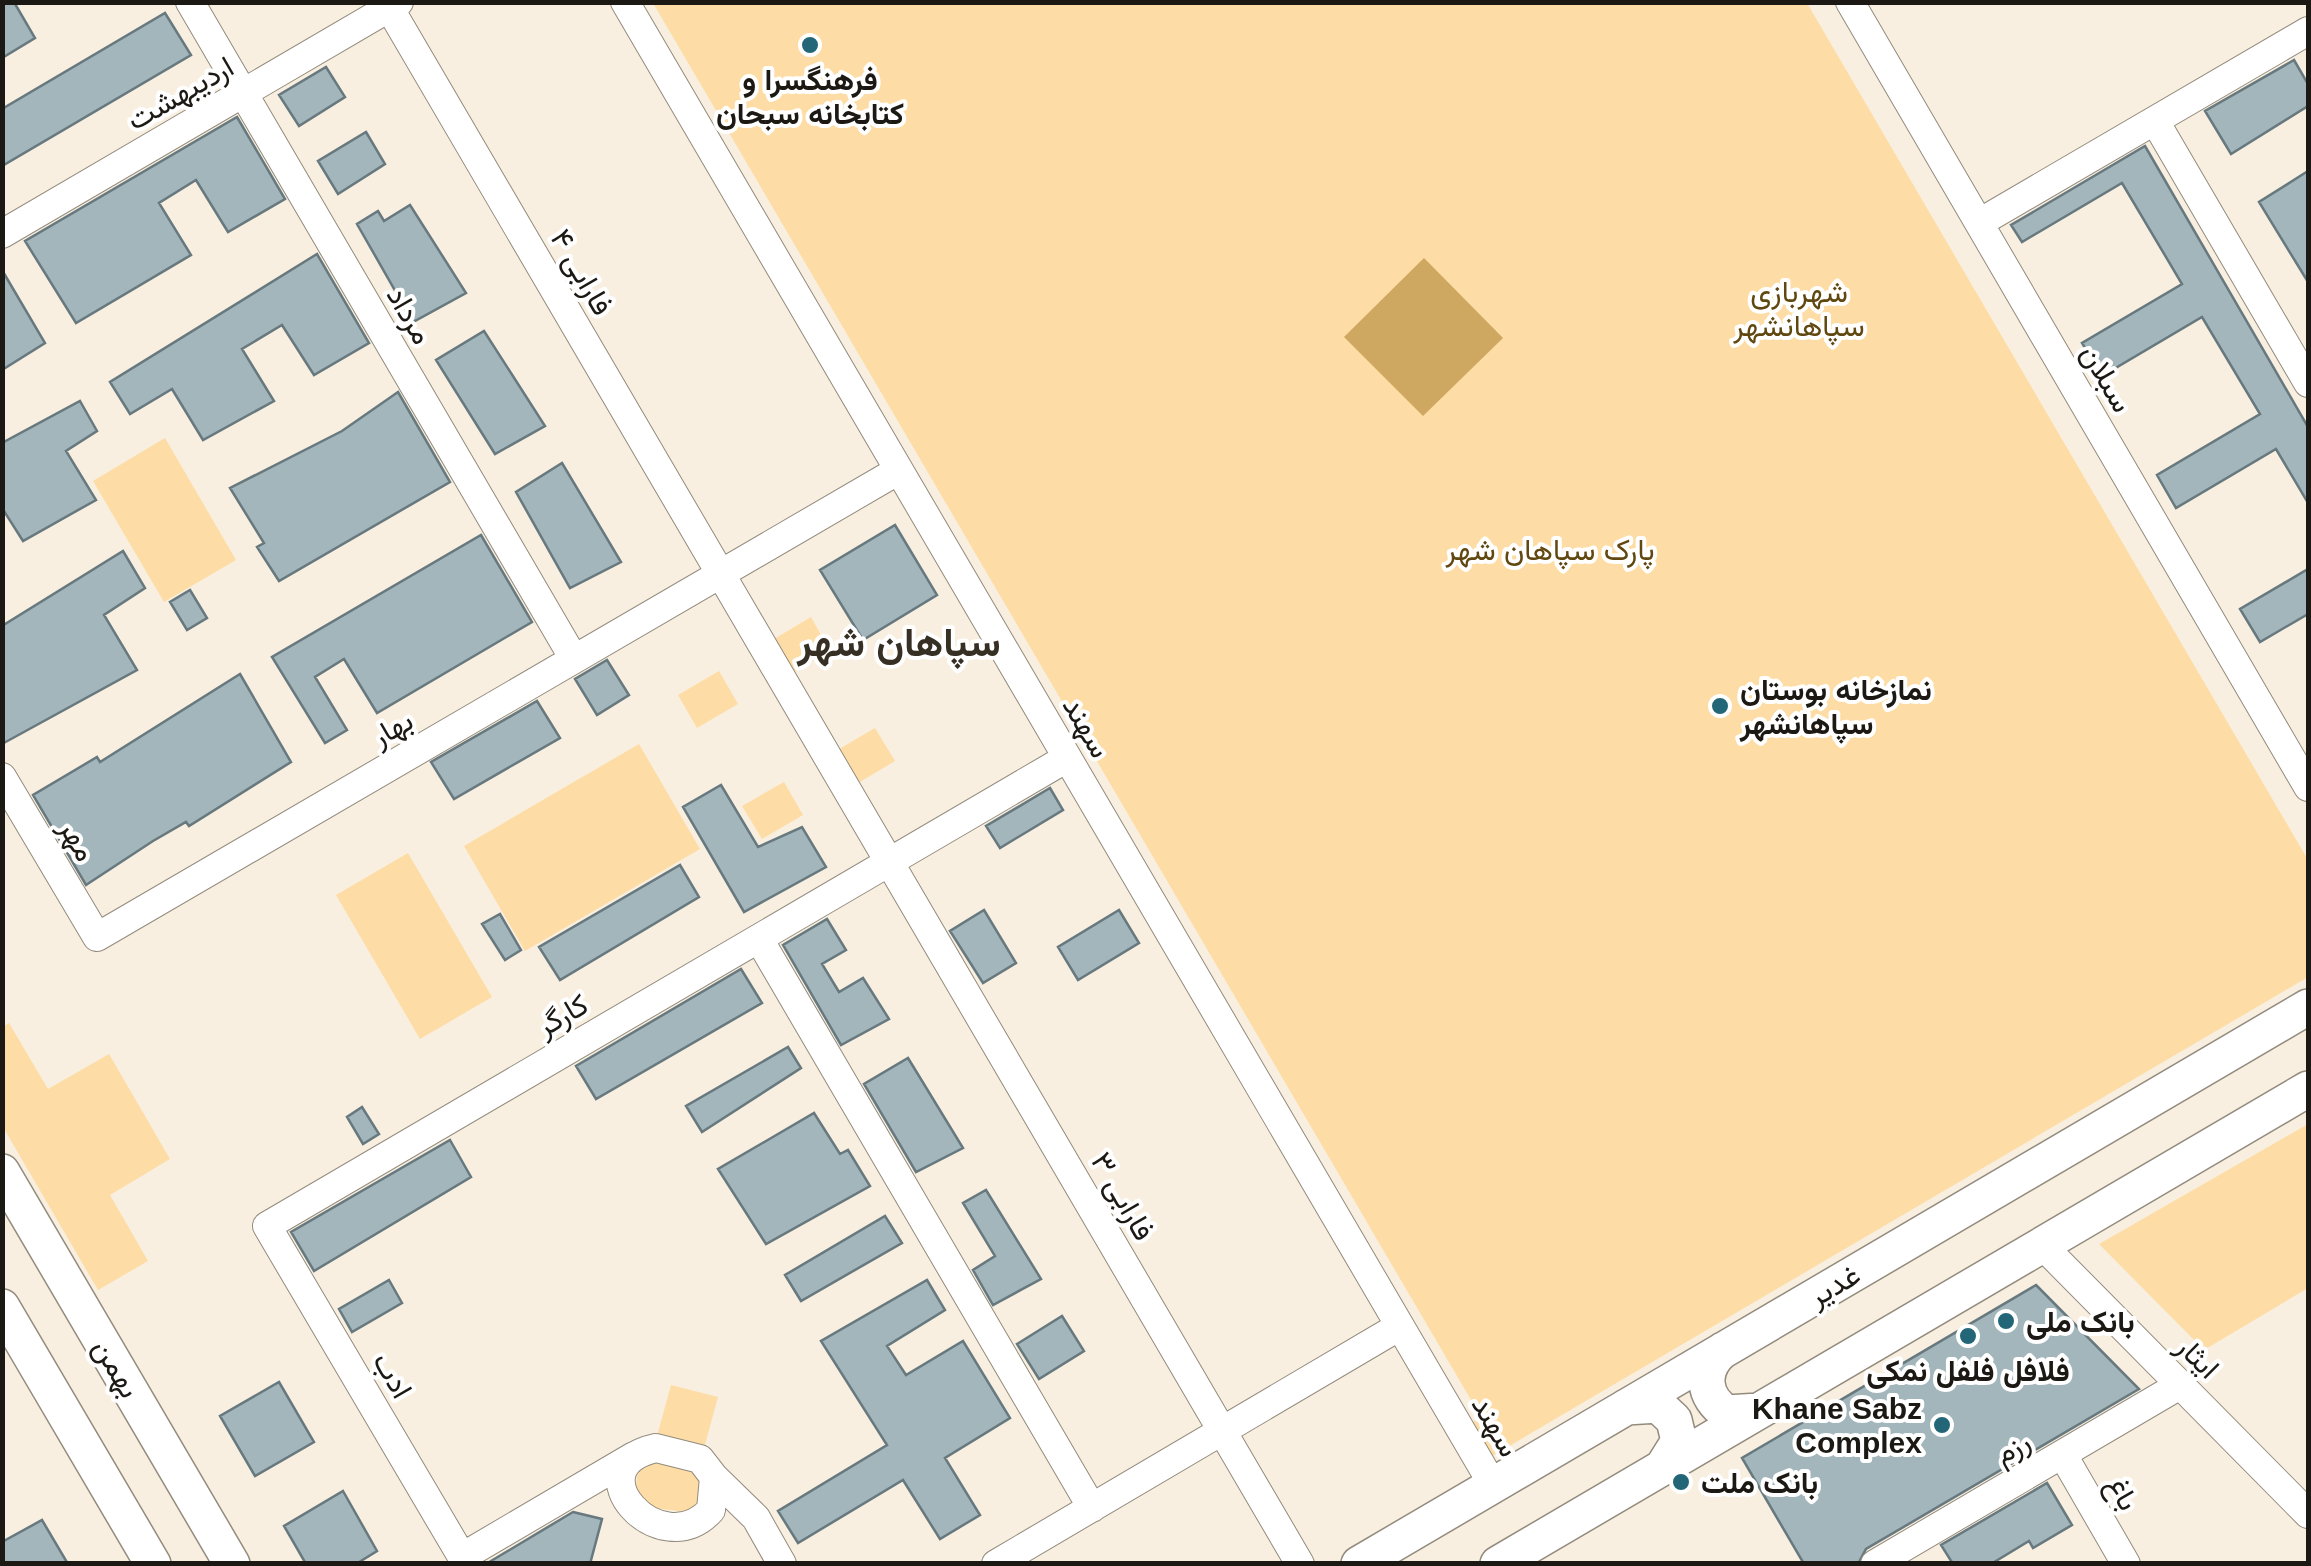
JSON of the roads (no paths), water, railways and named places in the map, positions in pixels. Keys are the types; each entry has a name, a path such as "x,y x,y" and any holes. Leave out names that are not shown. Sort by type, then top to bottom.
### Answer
{"main road":[{"name":"غدیر","path":"1359,1564 2308,1007"},
{"path":"1498,1564 2308,1089"},
{"name":"بهمن","path":"2,1172 232,1564"},
{"path":"2,1224 26,1226 43,1241"},
{"path":"2,1307 153,1564"},
{"path":"1723,1350 1715,1357 1706,1377 1711,1398 1738,1415 1759,1410"},
{"path":"1626,1407 1636,1403 1658,1405 1674,1420 1679,1441 1670,1461 1662,1468"}],"street":[{"name":"مرداد","path":"190,2 574,659"},
{"name":"سهند","path":"625,2 1493,1485"},
{"name":"سبلان","path":"1850,2 2308,786"},
{"name":"اردیبهشت","path":"2,234 392,4"},
{"name":"فارابی ۴","path":"392,4 889,861"},
{"path":"1980,224 2308,31"},
{"path":"2155,121 2308,384"},
{"name":"بهار","path":"96,937 898,470"},
{"name":"کارگر","path":"268,1226 1067,758"},
{"name":"مهر","path":"2,777 96,937"},
{"name":"فارابی ۳","path":"889,861 1300,1564"},
{"path":"759,939 1092,1508"},
{"name":"ادب","path":"268,1226 462,1557 572,1492"},
{"name":"ایثار","path":"2042,1245 2308,1514"},
{"path":"996,1564 1400,1326"},
{"name":"رزم","path":"1876,1564 2180,1385"},
{"path":"572,1492 634,1456 656,1448 700,1459 756,1518 782,1564"},
{"name":"باغ","path":"2063,1455 2126,1564"},
{"path":"634,1456 626,1464 621,1486 623,1498 638,1516"},
{"path":"682,1527 703,1519 711,1510 714,1477"},
{"path":"572,1492 682,1527 756,1518"}],"place":[{"name":"فرهنگسرا و کتابخانه سبحان","path":"810,45"},
{"name":"نمازخانه بوستان سپاهانشهر","path":"1720,706"},
{"name":"بانک ملی","path":"2006,1321"},
{"name":"فلافل فلفل نمکی","path":"1968,1336"},
{"name":"Khane Sabz Complex","path":"1942,1425"},
{"name":"بانک ملت","path":"1681,1482"}],"district":[{"name":"سپاهان شهر","path":"899,642"}],"park label":[{"name":"شهربازی سپاهانشهر","path":"1799,308"},
{"name":"پارک سپاهان شهر","path":"1550,549"}]}
